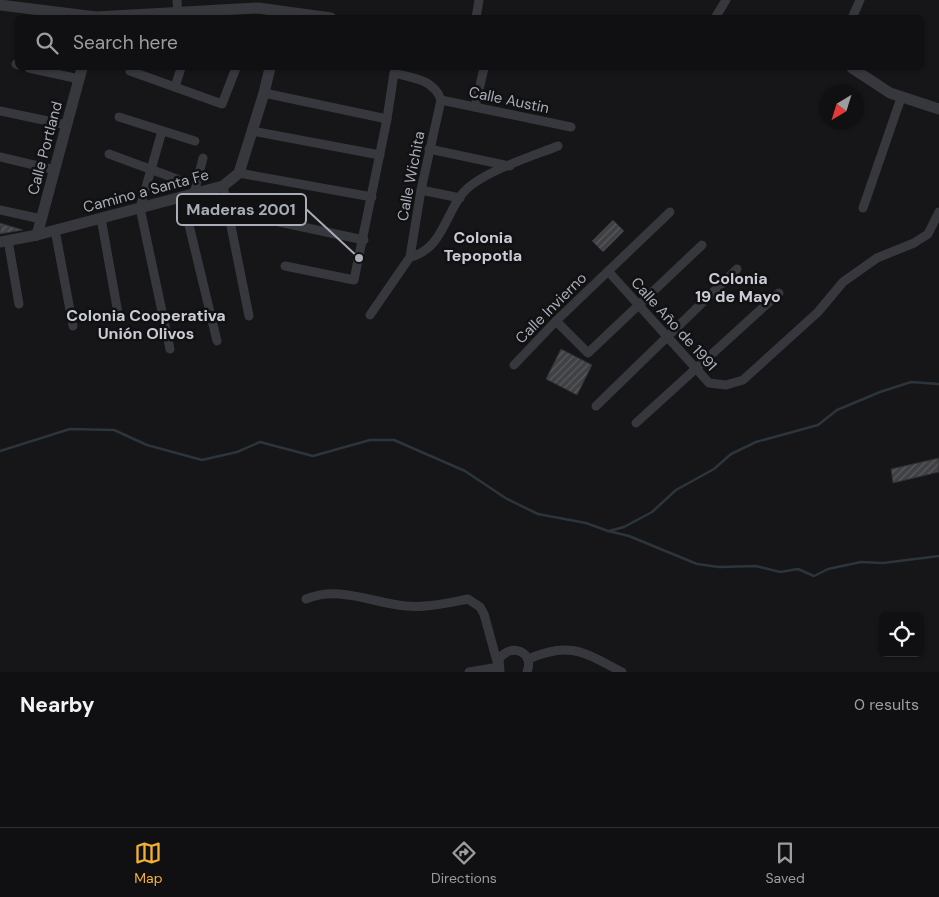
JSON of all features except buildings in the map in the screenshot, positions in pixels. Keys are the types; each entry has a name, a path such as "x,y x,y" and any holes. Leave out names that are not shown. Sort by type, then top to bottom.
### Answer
{"street":[{"path":"177,0 177,15"},
{"path":"476,15 479,0"},
{"path":"717,15 726,0"},
{"path":"853,15 860,0"},
{"path":"1,4 81,15"},
{"path":"184,15 224,9 294,15"},
{"path":"38,70 79,79"},
{"name":"Calle Portland","path":"37,235 81,70"},
{"path":"175,88 180,70"},
{"path":"130,71 222,104 235,70"},
{"path":"270,70 239,173 372,197"},
{"path":"475,107 484,70"},
{"path":"855,70 890,93 939,109"},
{"path":"285,266 354,280 364,240 394,73 426,82 434,87 441,100"},
{"path":"264,93 387,119"},
{"path":"863,208 901,98"},
{"name":"Calle Austin","path":"441,100 571,127"},
{"name":"Calle Wichita","path":"410,257 421,190 441,100"},
{"path":"0,111 68,125"},
{"path":"119,117 195,142"},
{"path":"162,131 140,208 170,349"},
{"path":"252,131 380,155"},
{"path":"370,315 410,257 420,255 430,248 460,198 476,181 558,146"},
{"path":"430,149 510,166"},
{"path":"110,154 177,179"},
{"path":"0,157 55,170"},
{"path":"203,158 188,195 217,341"},
{"name":"Camino a Santa Fe","path":"4,241 37,235 223,186 239,173"},
{"path":"223,186 249,316"},
{"path":"421,190 460,198"},
{"path":"0,210 41,219"},
{"name":"Calle Invierno","path":"514,365 556,321 670,212"},
{"name":"Calle Año de 1991","path":"608,271 709,383 726,385 743,380 818,312 843,282 876,258 914,243 928,234 939,212"},
{"path":"101,218 118,313"},
{"path":"265,219 364,240"},
{"path":"55,230 73,326"},
{"path":"4,241 19,304"},
{"path":"556,321 588,353 640,306 702,245"},
{"path":"596,406 737,269"},
{"path":"636,423 779,292"},
{"path":"306,599 326,592 341,593 407,606 430,606 468,599 480,607 484,614 499,668"},
{"path":"499,668 503,654 514,649 524,654 528,659 527,672"},
{"path":"528,659 549,650 574,650 622,672"},
{"path":"469,672 499,668"}],"waterway":[{"path":"609,531 624,527 652,512 676,490 714,469 731,454 756,442 818,425 837,410 880,392 911,382 939,384"},
{"path":"0,451 70,429 114,430 147,445 202,460 237,452 260,442 313,456 370,440 394,440 465,471 507,499 538,514 586,523 629,536 697,564 719,567 756,566 780,572 798,569 814,576 828,569 861,562 883,563 939,556"}],"place":[{"name":"Maderas 2001","path":"359,258"}],"district":[{"name":"Colonia Tepopotla","path":"483,246"},
{"name":"Colonia 19 de Mayo","path":"738,287"},
{"name":"Colonia Cooperativa Unión Olivos","path":"146,324"}]}
